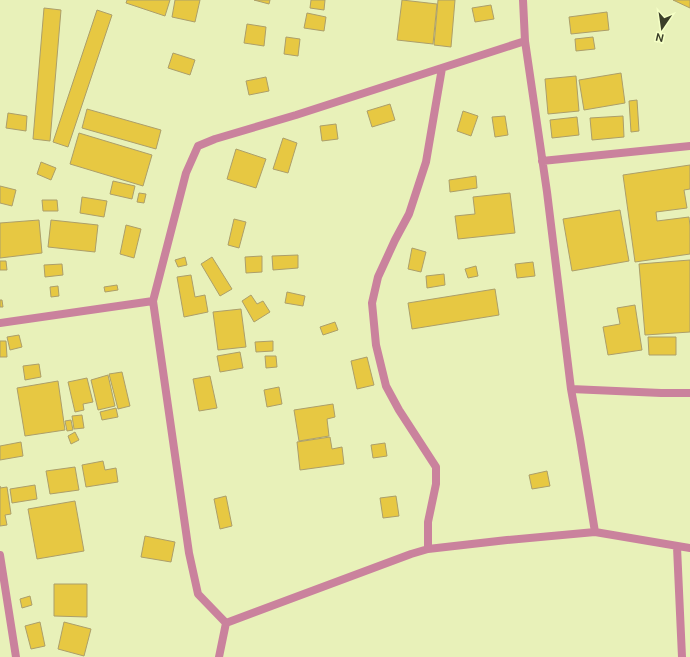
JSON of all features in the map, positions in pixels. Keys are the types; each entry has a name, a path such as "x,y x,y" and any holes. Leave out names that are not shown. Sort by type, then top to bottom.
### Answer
{"street":[{"path":"523,0 525,41 548,200 571,389 579,428 595,532"},
{"path":"226,623 198,594 190,553 153,301 186,173 198,146 215,139 296,115 525,41"},
{"path":"428,549 428,522 436,484 436,467 399,410 386,386 376,345 372,303 378,277 409,214 426,162 442,68"},
{"path":"542,161 690,146"},
{"path":"0,323 153,301"},
{"path":"571,389 690,393"},
{"path":"226,623 428,549 595,532 690,548"},
{"path":"677,546 682,657"},
{"path":"0,555 16,657"},
{"path":"219,657 226,623"}],"building":[{"path":"127,0 170,0 165,16 126,3"},
{"path":"175,0 200,0 195,22 172,17"},
{"path":"254,0 270,0 269,4"},
{"path":"311,0 325,0 324,10 310,8"},
{"path":"402,0 437,4 433,44 397,40"},
{"path":"438,0 455,0 451,47 434,45"},
{"path":"673,0 690,0 690,8"},
{"path":"491,5 494,19 475,22 472,8"},
{"path":"44,8 61,10 50,141 33,139"},
{"path":"97,10 112,15 68,147 53,142"},
{"path":"607,12 609,30 571,34 569,17"},
{"path":"307,13 326,17 324,31 304,28"},
{"path":"247,24 266,27 264,46 244,43"},
{"path":"286,37 300,39 298,56 284,54"},
{"path":"593,37 595,49 576,51 575,39"},
{"path":"173,53 195,60 190,75 168,68"},
{"path":"621,73 625,103 584,110 579,80"},
{"path":"576,76 579,111 548,114 545,79"},
{"path":"266,77 269,91 249,95 246,81"},
{"path":"637,100 639,131 631,132 629,101"},
{"path":"390,104 395,120 372,127 367,111"},
{"path":"87,109 161,130 156,149 82,128"},
{"path":"463,111 478,116 471,136 457,131"},
{"path":"8,113 27,116 26,131 6,128"},
{"path":"505,116 508,135 495,137 492,117"},
{"path":"623,116 624,137 592,140 590,118"},
{"path":"577,117 579,135 552,138 550,120"},
{"path":"336,124 338,139 322,141 320,126"},
{"path":"79,133 152,155 143,186 70,164"},
{"path":"283,138 297,143 288,173 273,169"},
{"path":"236,149 266,159 256,188 227,179"},
{"path":"41,162 56,168 51,180 37,174"},
{"path":"690,165 690,189 684,190 687,208 656,212 657,221 689,217 690,254 635,262 623,175"},
{"path":"476,176 477,188 450,192 449,180"},
{"path":"113,181 135,186 132,199 110,194"},
{"path":"0,186 16,190 12,206 0,203"},
{"path":"139,193 146,194 144,203 137,202"},
{"path":"510,193 515,233 458,239 455,216 475,214 473,197"},
{"path":"82,197 107,201 104,217 80,213"},
{"path":"42,200 57,200 58,211 43,211"},
{"path":"620,210 629,261 572,271 563,219"},
{"path":"234,219 246,222 239,248 228,245"},
{"path":"39,220 42,253 0,258 0,223"},
{"path":"51,220 98,225 95,252 48,247"},
{"path":"126,225 141,229 134,258 120,254"},
{"path":"412,248 426,252 421,272 408,269"},
{"path":"298,255 298,268 273,270 272,256"},
{"path":"262,256 262,272 246,273 245,257"},
{"path":"185,257 187,265 178,267 175,260"},
{"path":"212,257 232,289 220,296 201,264"},
{"path":"690,260 690,332 645,335 639,264"},
{"path":"0,261 6,261 7,270 0,270"},
{"path":"533,262 535,276 517,278 515,264"},
{"path":"62,264 63,275 45,277 44,265"},
{"path":"476,266 478,276 468,278 465,269"},
{"path":"444,274 445,285 427,288 426,276"},
{"path":"191,275 195,297 205,295 208,312 184,317 177,277"},
{"path":"117,285 118,290 105,292 104,287"},
{"path":"58,286 59,296 51,297 50,287"},
{"path":"495,289 499,315 412,329 408,303"},
{"path":"287,292 305,296 303,306 285,303"},
{"path":"251,295 257,304 263,301 270,312 254,322 242,301"},
{"path":"0,300 2,300 3,307 0,307"},
{"path":"635,305 642,350 608,355 603,327 620,324 617,308"},
{"path":"241,309 246,347 218,350 213,312"},
{"path":"335,322 338,330 323,335 320,327"},
{"path":"19,335 22,347 10,350 7,337"},
{"path":"648,337 676,337 676,355 649,355"},
{"path":"0,341 6,341 7,357 0,357"},
{"path":"273,341 273,351 256,352 255,342"},
{"path":"240,352 243,368 220,372 217,356"},
{"path":"265,356 276,356 277,367 266,368"},
{"path":"367,357 374,385 357,389 351,361"},
{"path":"39,364 41,377 25,380 23,366"},
{"path":"122,372 130,406 118,409 109,374"},
{"path":"108,375 115,406 98,410 91,380"},
{"path":"210,376 217,408 199,411 193,379"},
{"path":"87,378 93,402 83,404 84,410 75,412 68,382"},
{"path":"58,381 65,430 25,436 17,388"},
{"path":"279,387 282,404 267,407 264,390"},
{"path":"333,404 335,417 327,419 329,436 299,441 294,410"},
{"path":"116,408 118,417 102,420 100,412"},
{"path":"82,415 84,428 74,429 72,416"},
{"path":"71,420 73,430 67,431 65,421"},
{"path":"75,432 79,440 71,444 68,436"},
{"path":"330,437 332,449 342,447 344,464 300,470 297,442"},
{"path":"21,442 23,456 0,460 0,446"},
{"path":"385,443 387,456 373,458 371,445"},
{"path":"103,461 105,470 116,468 118,482 86,487 82,465"},
{"path":"75,467 79,490 50,494 46,471"},
{"path":"547,471 550,486 532,489 529,475"},
{"path":"35,485 37,499 12,503 10,489"},
{"path":"7,487 11,514 5,515 7,525 0,526 0,488"},
{"path":"226,496 232,526 220,529 214,499"},
{"path":"396,496 399,516 383,518 380,498"},
{"path":"75,501 84,551 37,559 28,509"},
{"path":"145,536 175,542 171,562 141,557"},
{"path":"54,584 87,584 87,617 54,616"},
{"path":"30,596 32,605 22,608 20,599"},
{"path":"40,622 45,646 31,649 25,626"},
{"path":"64,622 91,629 84,656 58,649"}]}
